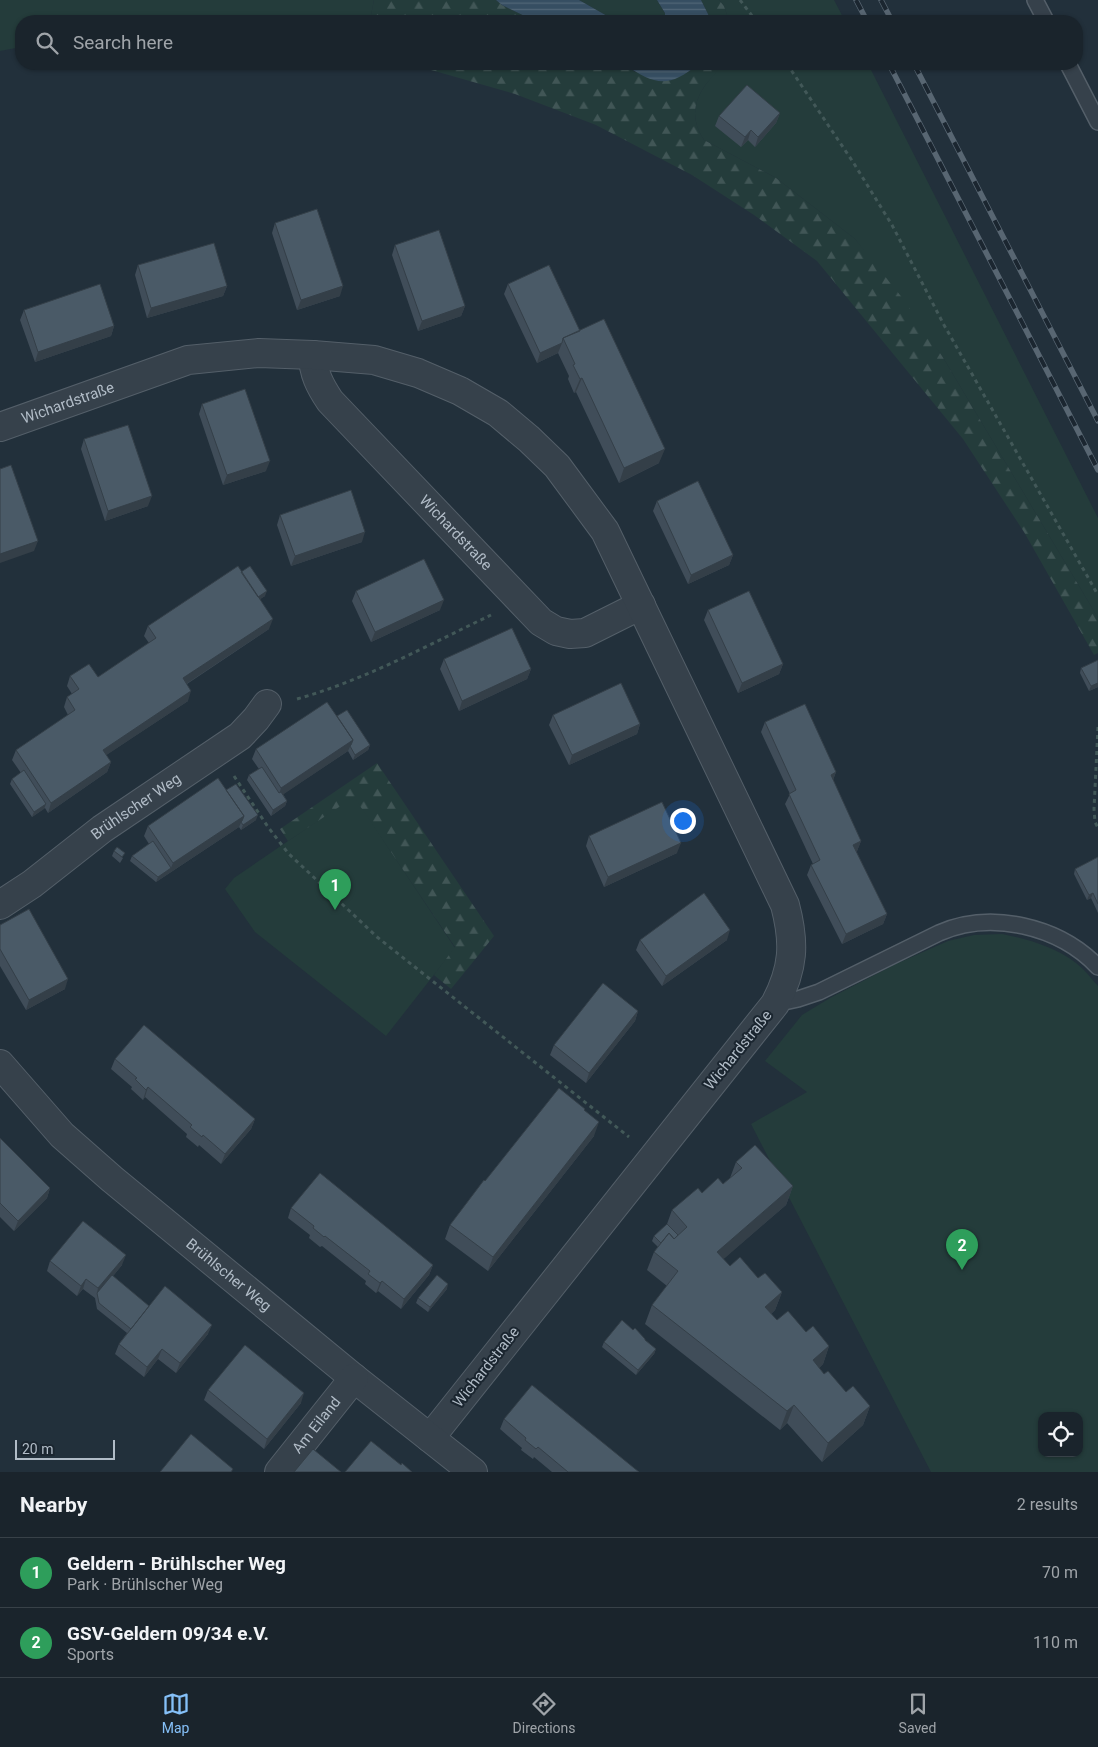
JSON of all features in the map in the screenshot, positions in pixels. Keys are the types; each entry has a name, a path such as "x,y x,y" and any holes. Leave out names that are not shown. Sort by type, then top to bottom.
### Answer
{"street":[{"name":"Wichardstraße","path":"0,427 188,360 259,353 374,360 411,371 460,391 498,413 557,466 605,531 785,905 791,927 792,946 784,987 775,1004 430,1438"},
{"name":"Wichardstraße","path":"313,355 313,369 330,401 542,622 556,631 570,634 585,634 641,606"},
{"name":"Brühlscher Weg","path":"0,905 32,884 102,829 240,736 267,704"},
{"name":"Brühlscher Weg","path":"0,1064 62,1135 112,1179 354,1378 473,1472"},
{"name":"Am Eiland","path":"279,1472 354,1378"}],"lane":[{"path":"1035,0 1043,15"},
{"path":"1071,70 1098,122"},
{"path":"775,1004 819,992 952,927 969,923 993,922 1021,926 1043,932 1063,939 1078,949 1098,967"}],"path":[{"path":"740,0 751,15"},
{"path":"791,70 853,162 892,225 944,325 1098,595"},
{"path":"267,704 297,699 328,689 393,662 521,601"},
{"path":"1098,727 1094,809 1095,822 1098,828"},
{"path":"218,752 268,827 288,853 377,937 653,1156"}],"green space":[{"path":"0,0 374,0 371,15 15,15 15,48 0,51"},
{"path":"374,0 496,0 523,15 371,15"},
{"path":"579,0 657,0 665,13 665,15 605,15"},
{"path":"701,0 719,0 724,6 727,15 708,15"},
{"path":"719,0 834,0 842,15 727,15 724,6"},
{"path":"431,70 632,70 635,72 688,72 690,70 718,70 704,87 697,100 695,114 697,127 704,140 776,178 855,239 904,300 942,356 1098,618 1098,653 1094,655 1024,532 963,439 817,261 754,215 692,175 596,125 515,94"},
{"path":"717,70 871,70 1098,518 1098,618 942,356 855,239 776,178 704,140 697,127 695,114 697,100"},
{"path":"377,763 494,936 451,989 434,975 455,947 354,797 288,841 280,829"},
{"path":"354,796 455,948 386,1036 255,932 225,889 234,878"},
{"path":"1002,934 1031,941 1068,957 1085,971 1098,986 1098,1472 931,1472 751,1124 807,1092 765,1061 802,1015 830,998 896,964 948,941 974,935"}],"water":[{"path":"496,0 579,0 605,15 523,15"},
{"path":"657,0 701,0 708,15 665,15"},
{"path":"633,70 690,70 670,81 653,80"}],"building":[{"path":"747,85 780,113 758,137 751,130 745,137 719,116"},
{"path":"317,209 343,286 301,300 275,223"},
{"path":"439,230 465,306 422,321 395,245"},
{"path":"214,243 227,286 151,308 138,265"},
{"path":"549,265 580,331 563,338 562,343 540,353 508,284"},
{"path":"100,284 114,326 38,352 24,310"},
{"path":"604,319 665,449 624,468 582,378 580,379 573,365 575,364 563,338"},
{"path":"245,389 270,461 227,475 202,404"},
{"path":"128,425 152,496 108,511 84,439"},
{"path":"11,465 38,541 0,554 0,469"},
{"path":"698,481 733,555 691,575 657,501"},
{"path":"351,490 365,532 295,556 280,515"},
{"path":"424,559 444,600 375,632 356,591"},
{"path":"238,566 273,619 183,678 191,691 103,750 111,762 51,803 16,750 75,710 67,697 79,689 70,676 89,664 98,677 156,638 148,626"},
{"path":"250,566 267,591 258,597 241,572"},
{"path":"749,591 783,664 742,683 708,610"},
{"path":"512,628 531,669 462,701 444,659"},
{"path":"1098,660 1098,683 1091,686 1081,668"},
{"path":"621,683 640,724 572,755 553,715"},
{"path":"327,702 353,740 281,788 256,749"},
{"path":"805,704 836,772 831,775 861,841 853,845 887,914 846,934 811,865 820,860 789,794 796,790 765,722"},
{"path":"347,710 370,745 355,755 350,746 353,740 337,716"},
{"path":"262,767 279,793 281,792 287,801 273,810 249,775"},
{"path":"24,770 46,804 34,812 12,779"},
{"path":"218,778 244,816 173,863 148,826"},
{"path":"236,784 258,815 243,825 241,822 244,816 226,790"},
{"path":"662,802 681,843 608,877 589,836"},
{"path":"153,841 171,868 158,877 132,856"},
{"path":"117,847 125,853 122,857 114,851"},
{"path":"1098,857 1098,904 1093,893 1089,895 1075,869"},
{"path":"704,893 730,930 666,976 640,940"},
{"path":"29,909 68,979 29,1000 0,949 0,925"},
{"path":"603,983 638,1011 589,1073 554,1045"},
{"path":"144,1025 255,1119 225,1154 203,1135 202,1137 190,1127 192,1125 148,1087 146,1090 135,1079 137,1078 115,1059"},
{"path":"559,1088 599,1122 493,1257 450,1225"},
{"path":"0,1138 50,1188 18,1221 0,1203"},
{"path":"755,1145 793,1186 717,1252 730,1266 740,1257 758,1278 765,1273 782,1292 765,1307 777,1320 788,1311 806,1332 813,1326 829,1346 813,1360 824,1374 828,1371 846,1392 853,1386 870,1406 828,1443 794,1405 787,1411 652,1305 678,1271 654,1252 669,1233 674,1239 687,1227 672,1210 698,1188 702,1193 718,1178 723,1184 742,1168 736,1162"},
{"path":"320,1173 433,1265 404,1299 382,1281 380,1283 368,1274 370,1271 324,1237 313,1228 314,1226 291,1208"},
{"path":"83,1221 126,1255 98,1288 86,1279 81,1286 50,1261"},
{"path":"667,1224 678,1235 674,1239 669,1233 661,1243 654,1236"},
{"path":"112,1275 149,1306 131,1329 99,1303 97,1293"},
{"path":"437,1275 448,1284 430,1307 418,1298"},
{"path":"165,1286 212,1325 180,1363 162,1349 147,1367 119,1344"},
{"path":"622,1320 633,1330 635,1328 656,1349 638,1370 604,1342"},
{"path":"245,1345 304,1393 267,1439 208,1390"},
{"path":"532,1385 639,1472 568,1472 538,1447 536,1449 504,1419"},
{"path":"191,1434 233,1469 231,1472 160,1472"},
{"path":"371,1441 401,1465 402,1463 412,1472 345,1472"},
{"path":"313,1449 341,1472 294,1472"}],"railway":[{"path":"856,0 864,15"},
{"path":"881,0 889,15"},
{"path":"892,70 1098,470"},
{"path":"917,70 1098,421"}],"place":[{"name":"Geldern - Brühlscher Weg","path":"335,910"},
{"name":"GSV-Geldern 09/34 e.V.","path":"962,1270"}]}
